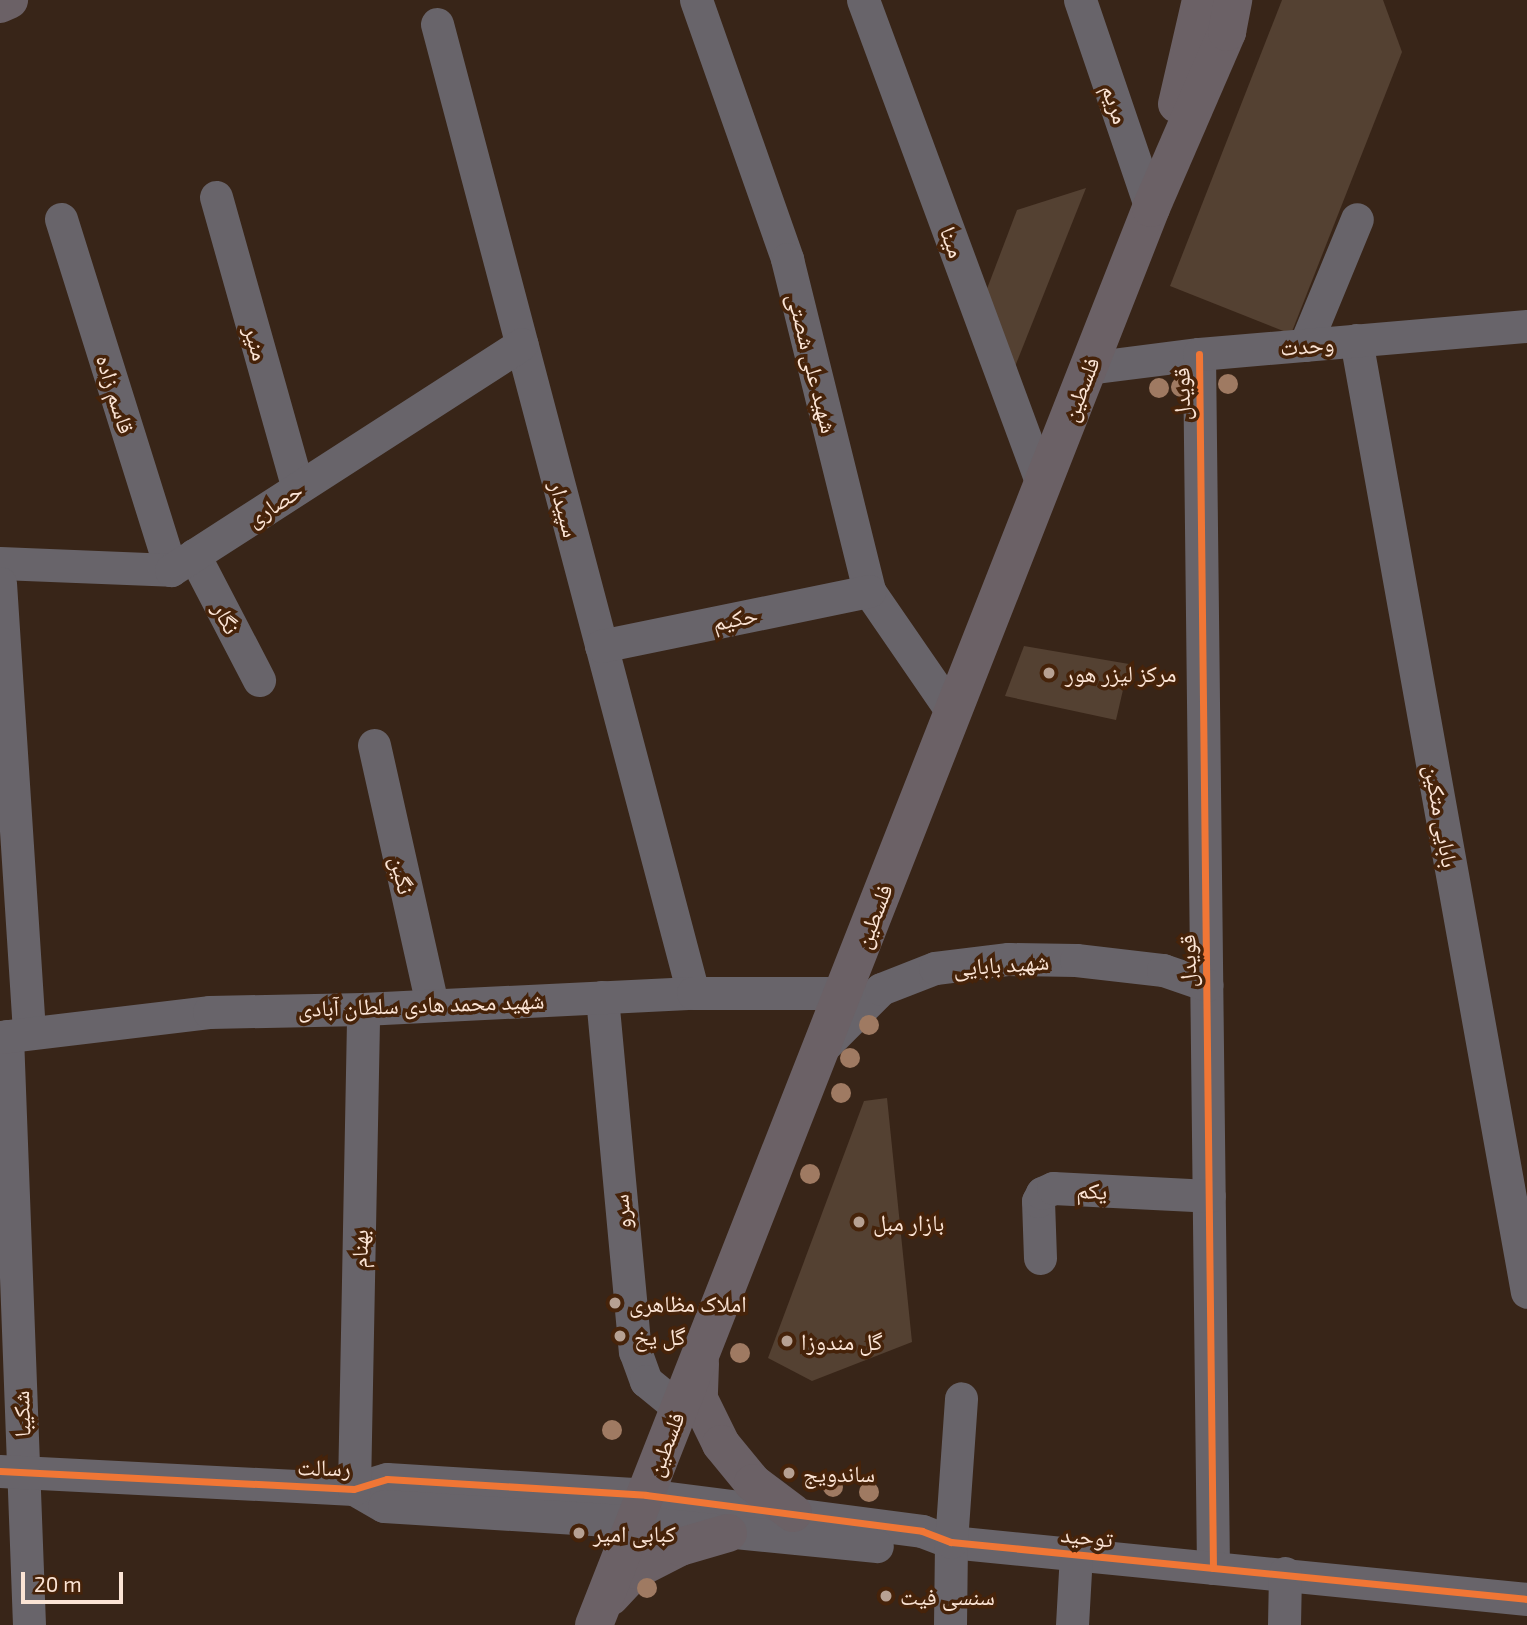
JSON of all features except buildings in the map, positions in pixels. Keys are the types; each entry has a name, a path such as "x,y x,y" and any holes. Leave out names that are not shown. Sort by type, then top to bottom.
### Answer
{"main road":[{"path":"0,4 9,0"},
{"name":"فلسطین","path":"599,1614 1151,208 1215,9"},
{"path":"701,1355 699,1399 721,1444 753,1483 793,1513"},
{"path":"599,1614 635,1570 680,1547 728,1533"}],"street":[{"name":"شهید علی شصتی","path":"696,0 788,259 869,590 953,713"},
{"name":"مینا","path":"863,0 1042,484"},
{"name":"مریم","path":"1080,0 1151,208"},
{"name":"سپیدار","path":"437,24 693,993"},
{"name":"منیر","path":"216,197 298,488"},
{"name":"قاسم زاده","path":"61,219 182,563"},
{"path":"1305,345 1357,219"},
{"name":"وحدت","path":"1088,368 1199,354 1527,326"},
{"name":"بابایی متکین","path":"1356,340 1527,1292"},
{"name":"حصاری","path":"182,563 522,344"},
{"name":"قویدل","path":"1199,354 1213,1568"},
{"path":"0,563 182,563"},
{"name":"نگار","path":"182,563 259,680"},
{"name":"شکیبا","path":"0,583 12,1035 12,1471 29,1625"},
{"name":"حکیم","path":"601,646 869,590"},
{"name":"نگین","path":"374,746 432,1005"},
{"name":"شهید بابایی","path":"820,1049 881,989 935,968 1008,959 1076,960 1163,970 1207,985"},
{"name":"شهید محمد هادی سلطان آبادی","path":"12,1035 209,1012 363,1009 693,993 843,993"},
{"name":"سرو","path":"601,997 635,1351 646,1381 679,1408"},
{"name":"بهنام","path":"354,1489 363,1009"},
{"name":"یکم","path":"1040,1258 1038,1201 1042,1193 1053,1188 1209,1196"},
{"path":"950,1625 951,1542 961,1398"},
{"name":"رسالت","path":"12,1471 354,1489 387,1479 640,1509"},
{"name":"توحید","path":"640,1509 793,1513 922,1531 951,1542 1527,1599"},
{"name":"توحید","path":"640,1509 728,1533 922,1550 951,1542"},
{"path":"1072,1625 1076,1554"},
{"path":"1284,1625 1285,1573"}],"cycle path":[{"path":"1199,354 1213,1568"},
{"path":"0,1471 354,1489 387,1479 646,1495 922,1531 951,1542 1527,1599"}],"place":[{"name":"مرکز لیزر هور","path":"1049,673"},
{"name":"بازار مبل","path":"859,1222"},
{"name":"املاک مظاهری","path":"615,1303"},
{"name":"گل یخ","path":"620,1336"},
{"name":"گل مندوزا","path":"787,1341"},
{"name":"ساندویج","path":"789,1473"},
{"name":"کبابی امیر","path":"579,1533"},
{"name":"سنسی فیت","path":"886,1596"}]}
